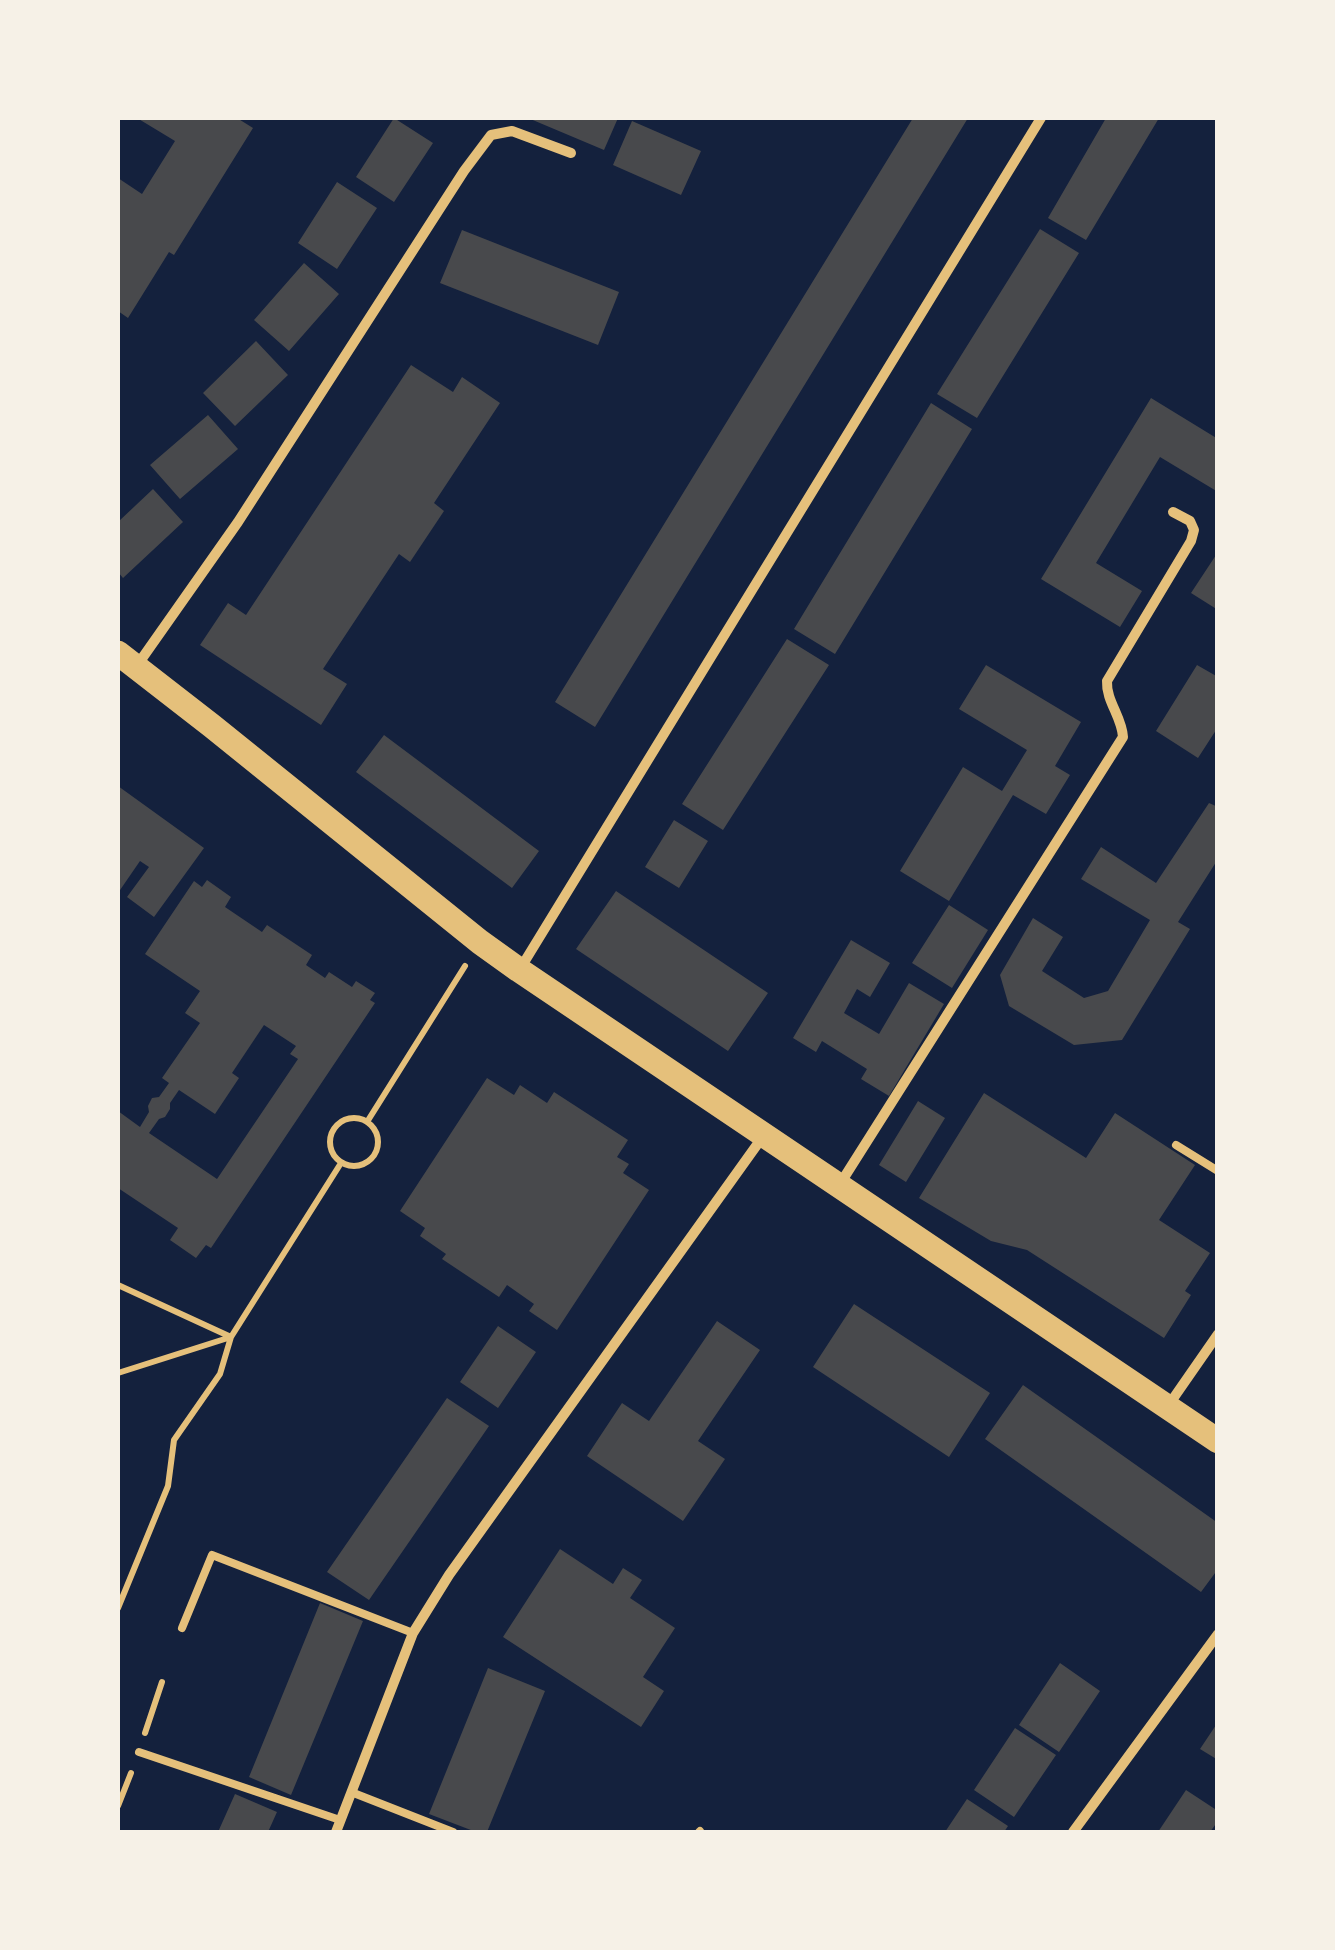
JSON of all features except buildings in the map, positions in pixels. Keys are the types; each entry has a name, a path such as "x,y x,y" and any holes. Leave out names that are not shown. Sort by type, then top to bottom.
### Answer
{"main road":[{"path":"126,660 519,970 1218,1441"}],"street":[{"path":"519,970 1041,118"},
{"path":"126,660 238,522 490,134 512,130 572,153"},
{"path":"840,1184 1123,737 1122,723 1106,692 1107,681 1191,541 1194,530 1190,522 1173,512"},
{"path":"336,1832 413,1633 449,1575 765,1134"},
{"path":"1168,1406 1218,1334"},
{"path":"1073,1832 1218,1634"}],"lane":[{"path":"1176,1145 1218,1171"},
{"path":"182,1628 212,1555 413,1633"},
{"path":"139,1752 340,1820"},
{"path":"351,1792 453,1832"}],"path":[{"path":"367,1122 480,942"},
{"path":"346,1118 367,1122 379,1139 375,1155 358,1166 341,1162 330,1144 333,1128 346,1118"},
{"path":"118,1608 168,1486 174,1440 220,1374 232,1337 341,1162"},
{"path":"118,1286 232,1337"},
{"path":"118,1373 232,1337"}]}
